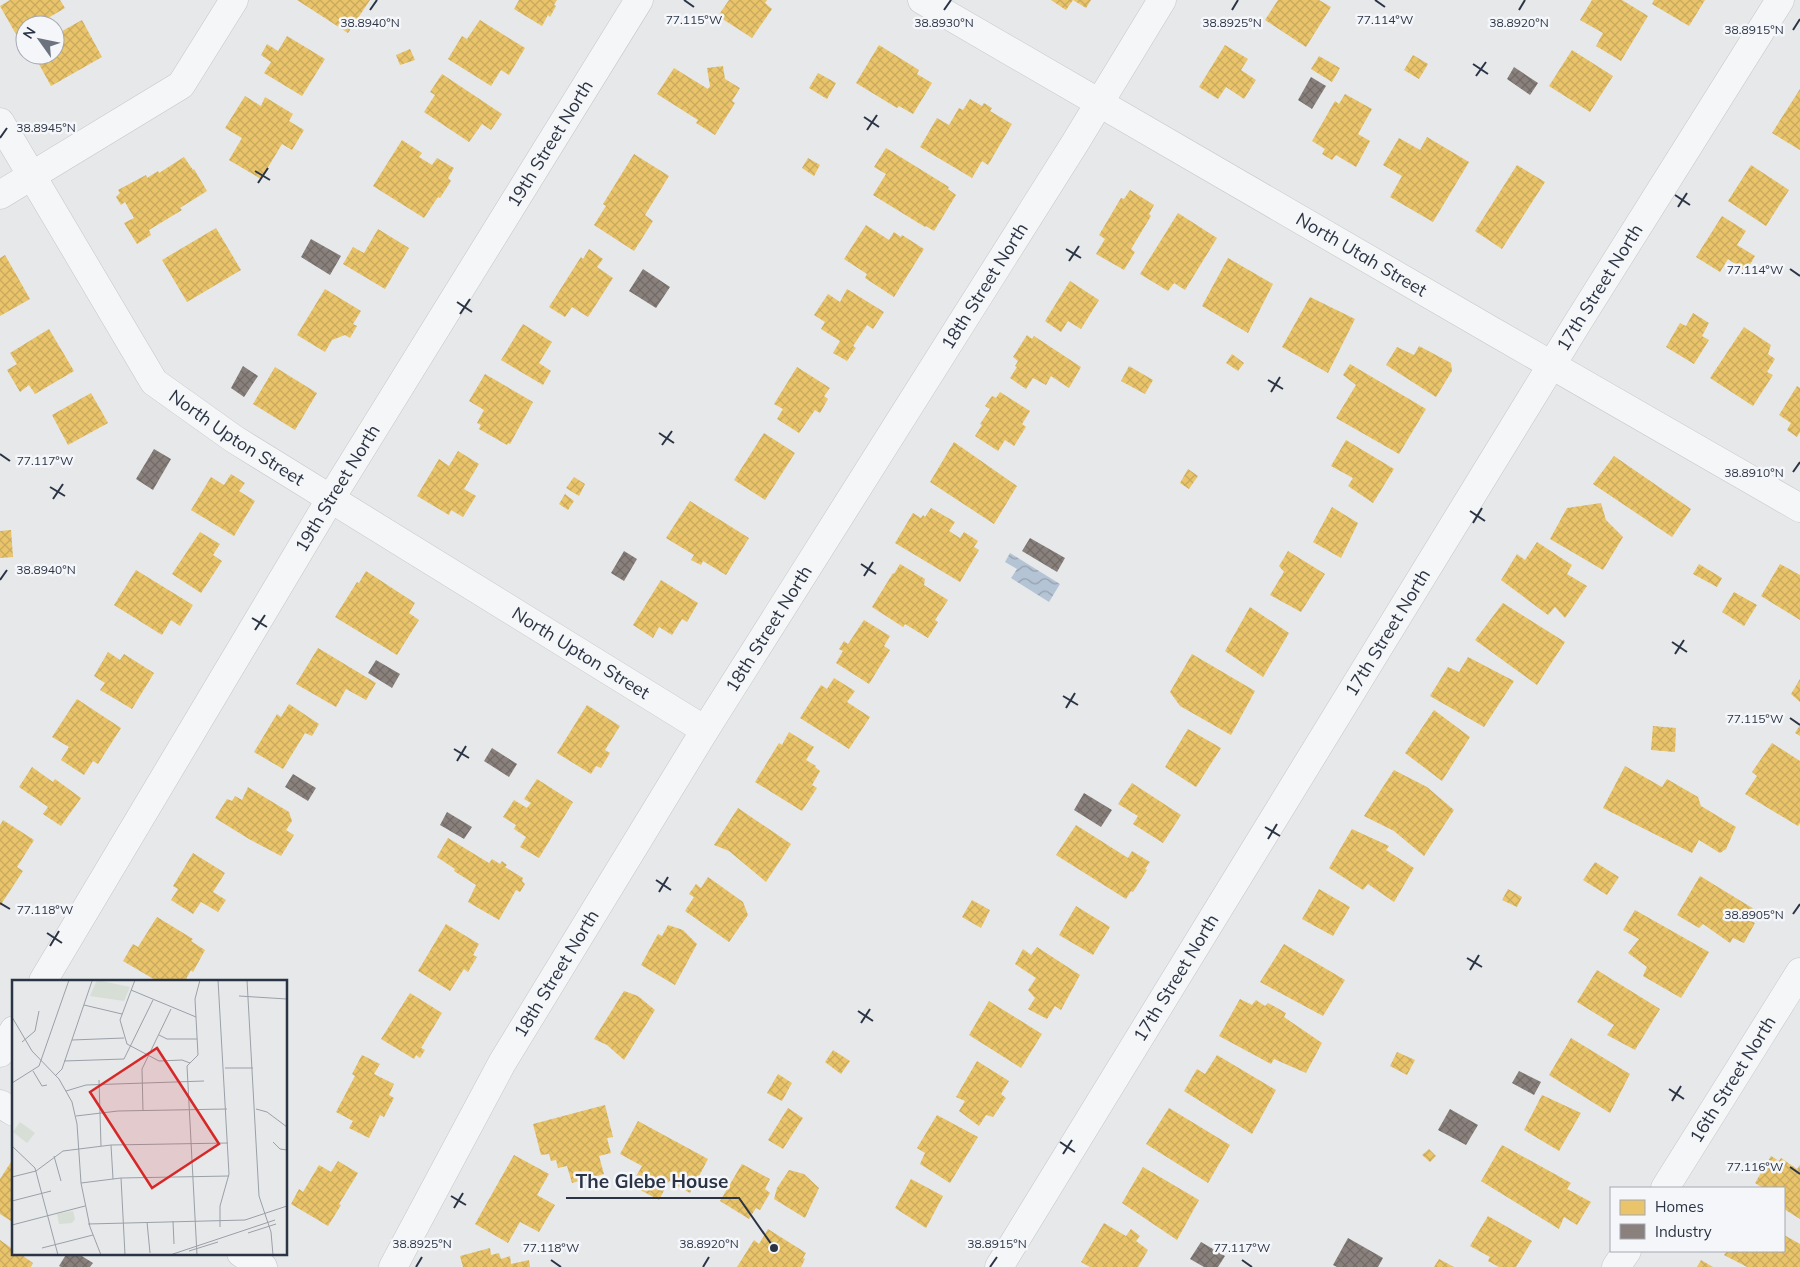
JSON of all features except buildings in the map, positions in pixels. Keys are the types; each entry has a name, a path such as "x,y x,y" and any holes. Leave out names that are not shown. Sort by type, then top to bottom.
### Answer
{"street":[{"path":"0,195 181,85 234,0"},
{"name":"19th Street North","path":"44,980 331,498 639,0"},
{"name":"North Utah Street","path":"922,0 1551,366 1800,508"},
{"name":"18th Street North","path":"392,1267 502,1063 705,730 1100,102 1162,0"},
{"name":"17th Street North","path":"998,1267 1551,366 1780,0"},
{"name":"North Upton Street","path":"0,122 154,382 234,439 705,730"},
{"name":"16th Street North","path":"1666,1187 1800,972"},
{"path":"0,1053 12,1033"},
{"path":"0,1104 12,1111"},
{"path":"1616,1267 1625,1252"},
{"path":"243,1254 263,1267"}],"water":[{"path":"1010,553 1060,584 1049,602 1011,578 1017,569 1005,562"}],"place":[{"name":"The Glebe House","path":"774,1248"}]}
